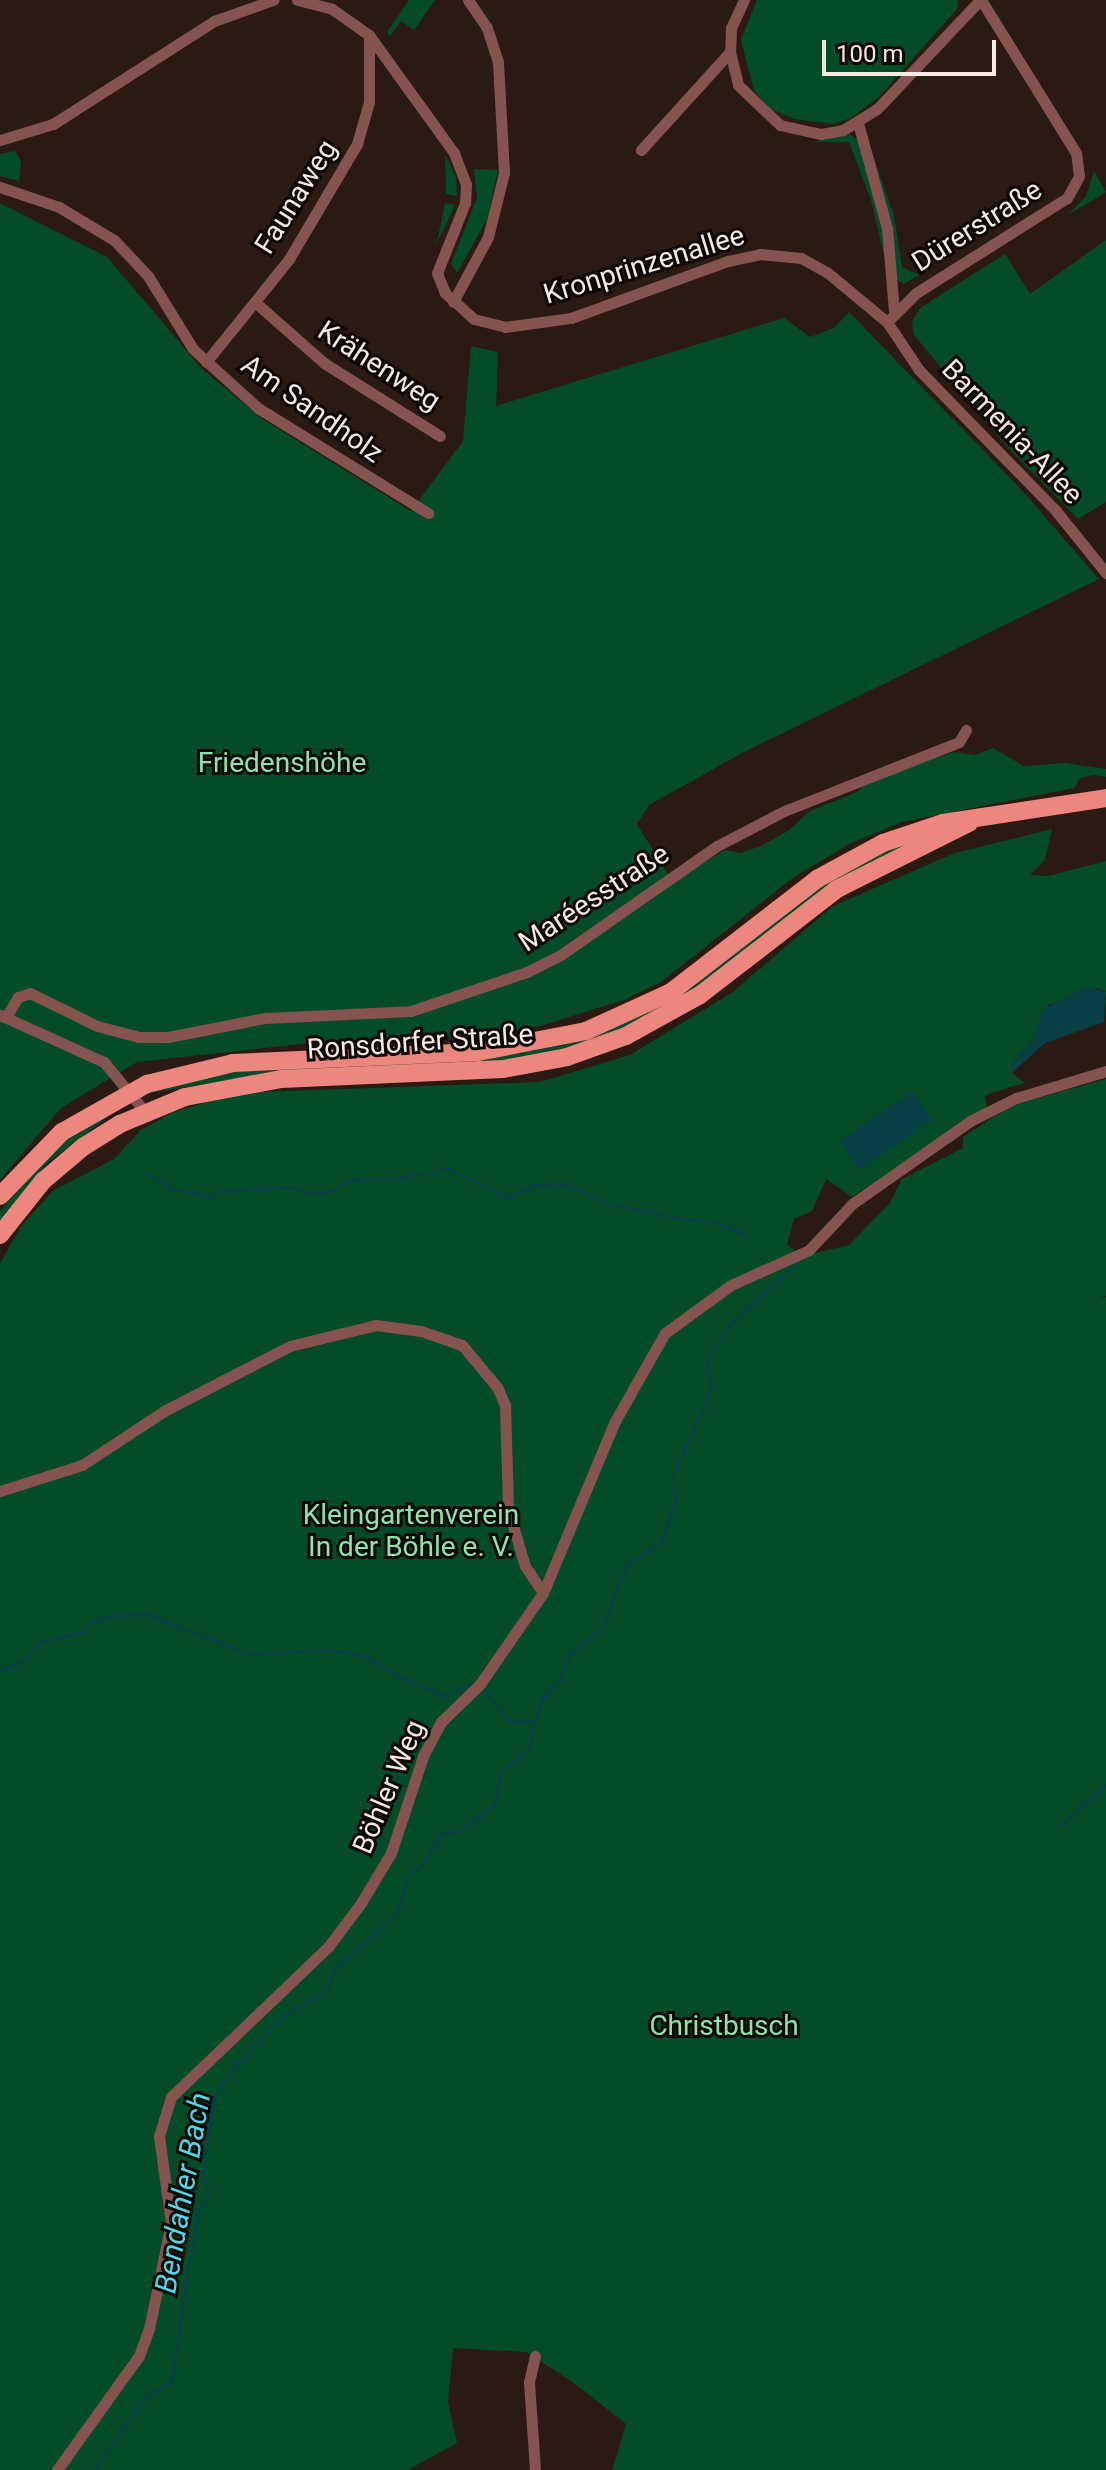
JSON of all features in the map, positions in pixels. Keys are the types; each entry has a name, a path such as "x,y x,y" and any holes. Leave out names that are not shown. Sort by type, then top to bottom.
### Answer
{"main road":[{"name":"Ronsdorfer Straße","path":"0,1196 62,1132 130,1091 233,1063 478,1052 586,1031 671,992 785,901 848,860 924,827 1106,798"},
{"name":"Ronsdorfer Straße","path":"0,1235 66,1161 145,1112 185,1097 252,1082 479,1071 606,1045 700,995 837,889 973,821"}],"street":[{"path":"0,140 53,124 214,21 273,0"},
{"path":"297,0 332,9 369,35 462,169 465,203 437,273 453,302"},
{"path":"453,302 488,237 504,173 498,62 487,28 468,0"},
{"path":"744,0 731,28 730,52 738,85 780,125 821,134 858,123 980,0"},
{"name":"Dürerstraße","path":"890,317 1067,198 1079,176 1076,153 980,0"},
{"name":"Faunaweg","path":"206,362 256,303 319,213 357,144 369,102 369,35"},
{"path":"641,150 730,52"},
{"path":"858,123 873,164 887,228 890,317"},
{"name":"Am Sandholz","path":"0,187 59,207 114,240 148,276 177,328 206,362 258,408 428,513"},
{"name":"Kronprinzenallee","path":"453,302 474,319 496,326 571,318 686,273 773,254 816,264 890,317"},
{"name":"Krähenweg","path":"256,303 324,363 440,436"},
{"name":"Barmenia-Allee","path":"890,317 919,370 1056,511 1106,573"},
{"name":"Maréesstraße","path":"3,1016 18,997 30,993 97,1026 139,1037 168,1037 265,1018 411,1011 537,968 717,846 784,811 959,742 966,730"},
{"path":"3,1016 104,1062 145,1112"},
{"name":"Böhler Weg","path":"57,2470 139,2356 149,2329 171,2223 159,2136 171,2097 328,1947 391,1853 423,1756 442,1721 488,1675 543,1593 614,1423 665,1333 731,1285 809,1250 852,1204 970,1121 1016,1098 1106,1071"},
{"path":"0,1491 85,1464 164,1411 290,1346 376,1325 421,1331 462,1345 501,1396 508,1509 525,1566 543,1593"},
{"path":"535,2356 529,2382 535,2470"}],"green space":[{"path":"409,0 435,0 414,30 401,21 390,36 387,32"},
{"path":"757,0 958,0 957,9 880,96 851,118 833,124 794,119 771,109 754,91 741,40"},
{"path":"849,134 859,141 879,197 887,268 871,200 849,142 812,142"},
{"path":"15,151 21,161 19,181 0,176 0,154"},
{"path":"445,154 456,177 457,196 446,194"},
{"path":"873,155 894,216 902,267 919,275 904,284 896,279"},
{"path":"474,169 498,170 487,219 457,273 451,264 477,198"},
{"path":"1094,171 1106,192 1068,215 1086,196"},
{"name":"Friedenshöhe","path":"0,203 107,257 202,369 261,418 411,511 463,441 471,346 498,352 496,406 784,318 810,337 834,328 849,312 1019,487 1099,579 744,752 649,805 637,824 672,881 725,850 740,853 761,846 788,831 810,811 857,792 872,778 954,752 975,755 993,748 1024,766 1065,763 1106,769 1106,777 1093,775 1080,778 1074,788 902,822 851,843 794,877 661,982 624,1000 540,1026 453,1040 444,1034 319,1042 137,1062 61,1108 0,1180"},
{"path":"445,203 455,205 436,245 440,228"},
{"path":"1106,240 1106,502 1078,519 1009,449 914,335 912,322 920,308 1005,254 1030,294"},
{"name":"Christbusch","path":"1052,829 1045,860 1030,875 1048,876 1106,861 1106,992 1098,988 1048,1005 1033,1041 1013,1062 1012,1073 1025,1083 985,1095 987,1110 852,1197 826,1179 812,1211 794,1219 787,1245 803,1256 849,1245 890,1203 902,1179 963,1148 963,1137 1010,1106 1106,1079 1106,1296 1097,1298 1106,1297 1106,2470 612,2470 626,2424 574,2383 526,2352 453,2348 448,2402 457,2443 408,2470 0,2470 0,1263 22,1225 53,1191 114,1159 141,1130 174,1112 236,1093 540,1082 630,1055 733,992 833,906 955,853"},
{"path":"928,834 829,886 705,983 625,1029 588,1043 518,1059 288,1071 149,1093 226,1072 475,1060 590,1039 686,991 800,899 875,855"},
{"path":"118,1109 46,1164 0,1221 0,1211 57,1144"}],"water":[{"path":"1087,986 1106,992 1104,1022 1045,1043 1012,1073 1013,1062 1033,1041 1042,1010"},
{"path":"913,1091 932,1120 859,1170 840,1141"}],"waterway":[{"path":"147,1174 170,1188 211,1197 221,1191 291,1187 309,1193 328,1192 355,1179 403,1178 447,1168 507,1197 537,1185 566,1184 608,1204 663,1215"},
{"path":"671,1217 715,1222 748,1236"},
{"name":"Bendahler Bach","path":"94,2470 147,2395 172,2381 190,2255 200,2208 208,2196 202,2168 215,2097 235,2066 286,2014 327,1991 334,1969 396,1915 408,1876 424,1863 441,1834 459,1831 495,1805 500,1773 528,1750 541,1700 560,1680 570,1654 602,1628 627,1564 661,1543 675,1505 674,1472 711,1391 708,1360 729,1326 797,1263"},
{"path":"0,1670 22,1661 42,1641 84,1632 94,1621 116,1615 147,1614 249,1654 331,1650 364,1655 397,1676 446,1696 472,1683"},
{"path":"483,1689 509,1721 534,1722"},
{"path":"1061,1825 1106,1785"}],"park label":[{"name":"Kleingartenverein In der Böhle e. V.","path":"411,1531"}]}
